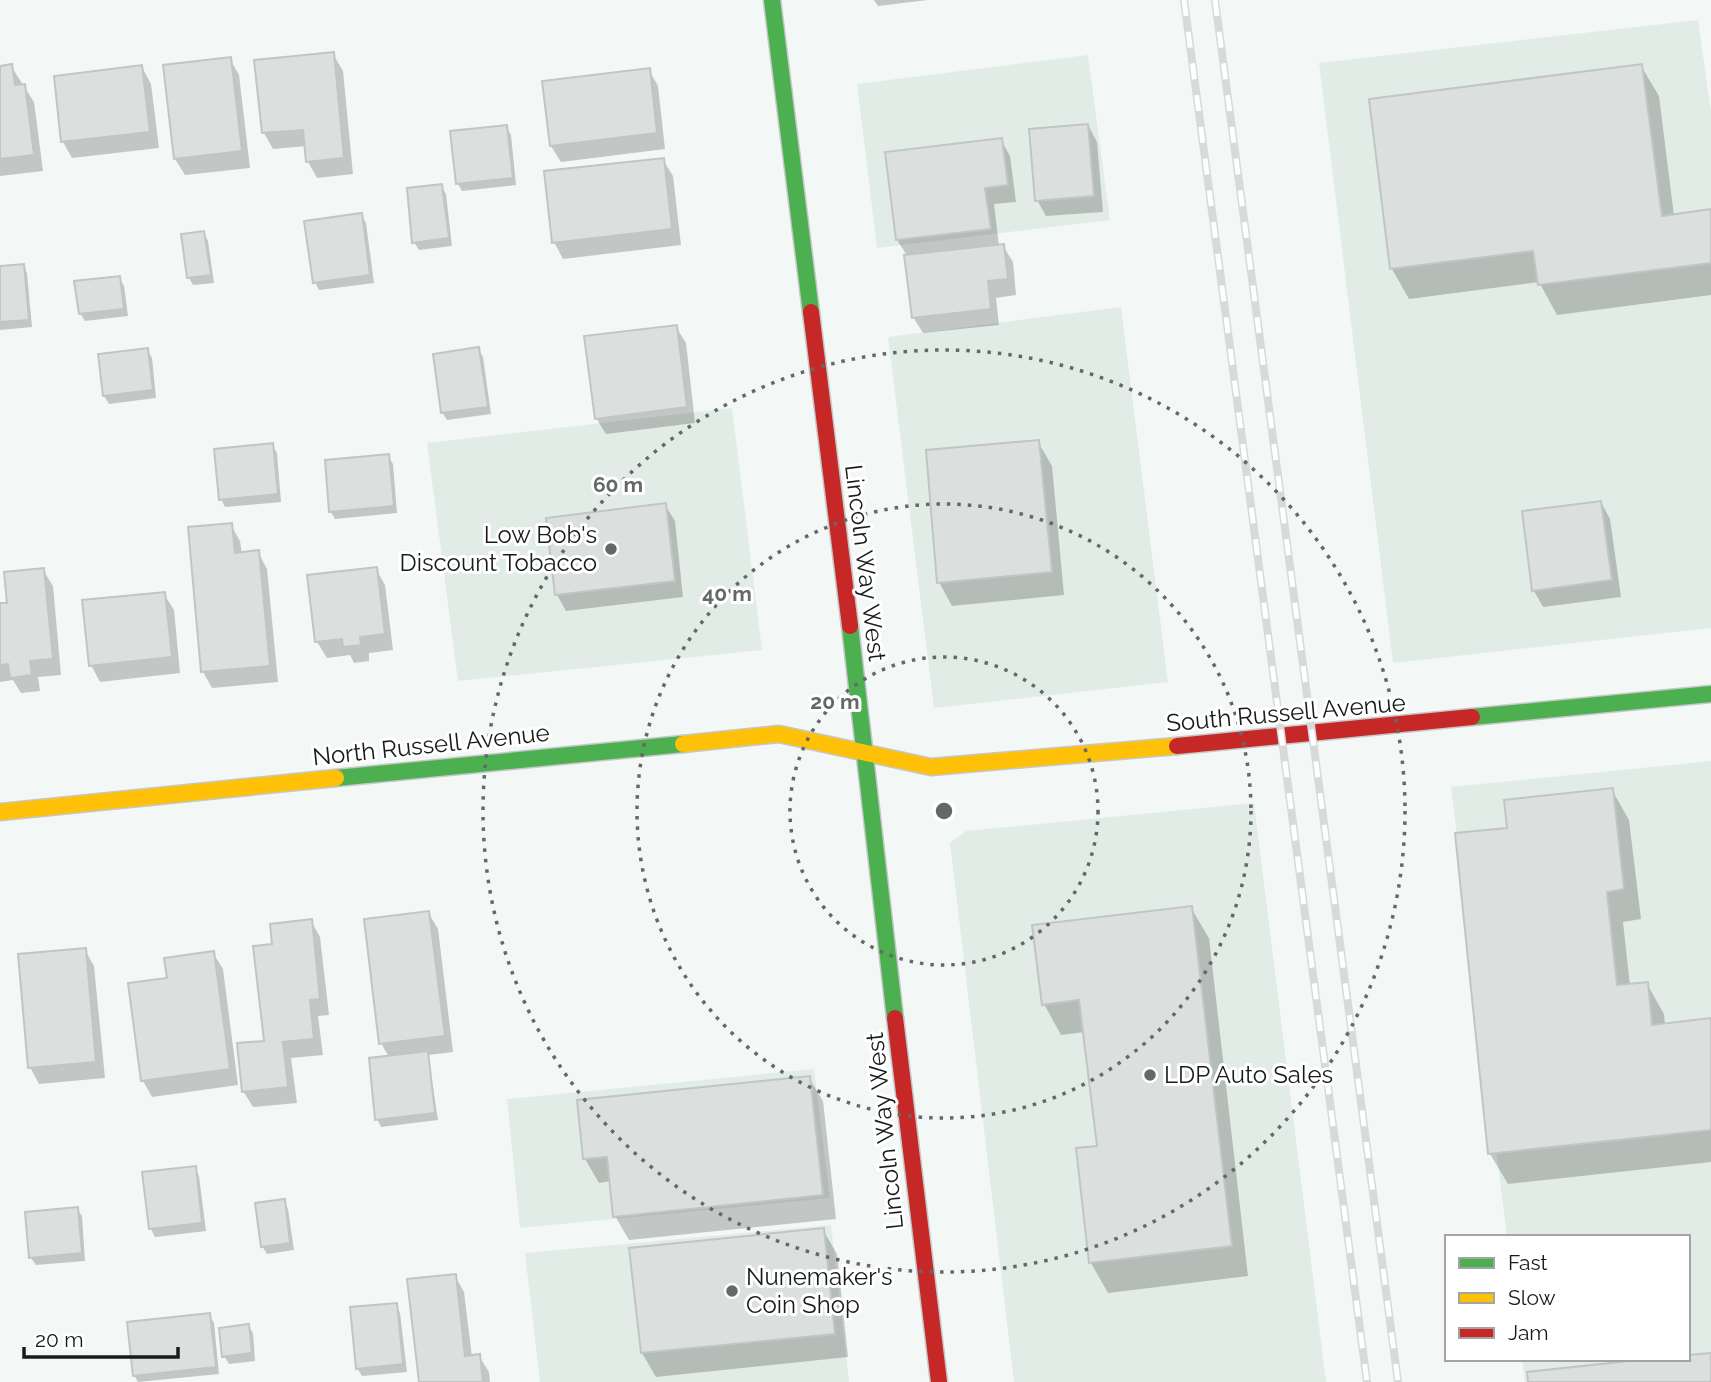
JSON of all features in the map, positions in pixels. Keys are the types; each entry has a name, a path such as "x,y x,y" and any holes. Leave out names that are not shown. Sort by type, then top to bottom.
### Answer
{"street":[{"name":"Lincoln Way West","path":"772,0 866,754 915,1201 939,1382"},
{"name":"South Russell Avenue","path":"866,754 931,767 1048,759 1711,694"},
{"name":"North Russell Avenue","path":"0,812 779,734 866,754"}],"shaded area":[{"path":"1698,20 1711,112 1711,628 1393,663 1319,63"},
{"path":"1088,55 1110,220 877,248 857,84"},
{"path":"1121,307 1168,682 934,708 888,337"},
{"path":"732,408 762,650 458,681 427,443"},
{"path":"1711,761 1711,1382 1525,1382 1522,1361 1690,1361 1690,1235 1507,1235 1451,787"},
{"path":"1254,803 1326,1382 1014,1382 950,843 966,831"},
{"path":"814,1069 830,1198 520,1228 507,1099"},
{"path":"831,1225 849,1382 540,1382 525,1253"}],"building":[{"path":"334,52 344,158 306,162 303,130 262,133 254,60"},
{"path":"231,57 242,151 174,159 163,65"},
{"path":"12,64 15,85 25,84 34,155 0,159 0,66"},
{"path":"1642,64 1662,216 1711,209 1711,263 1538,285 1533,251 1390,269 1369,99"},
{"path":"142,65 150,132 61,142 54,76"},
{"path":"650,68 657,133 550,146 542,81"},
{"path":"1088,124 1094,196 1035,201 1029,129"},
{"path":"507,125 513,178 456,184 450,131"},
{"path":"1002,138 1008,185 985,188 991,229 896,240 885,152"},
{"path":"664,158 672,229 552,243 544,171"},
{"path":"442,184 449,238 412,243 407,188"},
{"path":"362,213 370,275 313,283 304,221"},
{"path":"204,231 211,275 187,278 181,234"},
{"path":"1004,244 1008,279 988,281 991,309 912,318 904,255"},
{"path":"24,264 29,320 0,322 0,266"},
{"path":"120,276 124,309 79,314 74,281"},
{"path":"677,325 687,407 595,419 584,336"},
{"path":"479,347 488,407 441,413 433,354"},
{"path":"148,348 153,390 103,396 98,354"},
{"path":"1039,440 1052,572 937,583 926,450"},
{"path":"273,443 278,494 219,500 214,449"},
{"path":"389,454 394,506 329,512 325,460"},
{"path":"1601,501 1612,580 1532,591 1522,511"},
{"name":"Low Bob's Discount Tobacco","path":"666,503 675,581 555,595 546,518"},
{"path":"232,523 235,553 259,550 270,666 201,672 188,527"},
{"path":"377,567 385,634 360,637 361,645 343,647 342,639 315,642 307,575"},
{"path":"44,568 53,659 30,661 32,675 10,678 8,664 0,665 0,603 7,603 4,572"},
{"path":"165,592 172,657 89,666 82,600"},
{"path":"1613,788 1624,889 1607,892 1617,985 1648,982 1652,1025 1711,1018 1711,1130 1488,1154 1455,833 1507,828 1504,800"},
{"name":"LDP Auto Sales","path":"1192,906 1232,1246 1089,1263 1076,1148 1097,1146 1079,1000 1042,1005 1032,925"},
{"path":"429,911 445,1036 379,1044 364,919"},
{"path":"312,919 320,999 310,1000 314,1039 283,1042 288,1087 242,1092 237,1043 264,1041 253,946 272,944 270,924"},
{"path":"86,948 96,1062 28,1068 18,954"},
{"path":"214,951 230,1069 141,1081 128,983 167,978 164,958"},
{"path":"428,1051 435,1113 375,1120 369,1058"},
{"path":"810,1076 823,1195 613,1217 607,1157 583,1159 577,1100"},
{"path":"196,1166 202,1223 149,1229 142,1172"},
{"path":"285,1199 290,1243 261,1247 255,1203"},
{"path":"78,1207 82,1253 29,1258 25,1212"},
{"name":"Nunemaker's Coin Shop","path":"824,1228 835,1334 641,1353 629,1248"},
{"path":"456,1274 465,1356 480,1354 483,1382 419,1382 407,1279"},
{"path":"397,1303 403,1364 356,1369 350,1307"},
{"path":"210,1313 216,1367 133,1376 127,1322"},
{"path":"249,1324 252,1353 222,1357 219,1328"},
{"path":"1711,1353 1711,1382 1528,1382 1527,1372 1629,1361 1690,1361 1690,1355"}],"railway":[{"path":"1184,0 1367,1382"},
{"path":"1215,0 1398,1382"}],"traffic: fast":[{"path":"772,0 811,312"},
{"path":"850,626 895,1018"},
{"path":"1472,717 1711,694"},
{"path":"336,778 683,744"}],"traffic: slow":[{"path":"683,744 779,734 931,767 1177,746"},
{"path":"0,812 336,778"}],"traffic: jam":[{"path":"811,312 850,626"},
{"path":"1177,746 1472,717"},
{"path":"895,1018 939,1382"}],"place":[{"name":"Low Bob's Discount Tobacco","path":"611,549"},
{"name":"LDP Auto Sales","path":"1150,1075"},
{"name":"Nunemaker's Coin Shop","path":"732,1291"}]}
